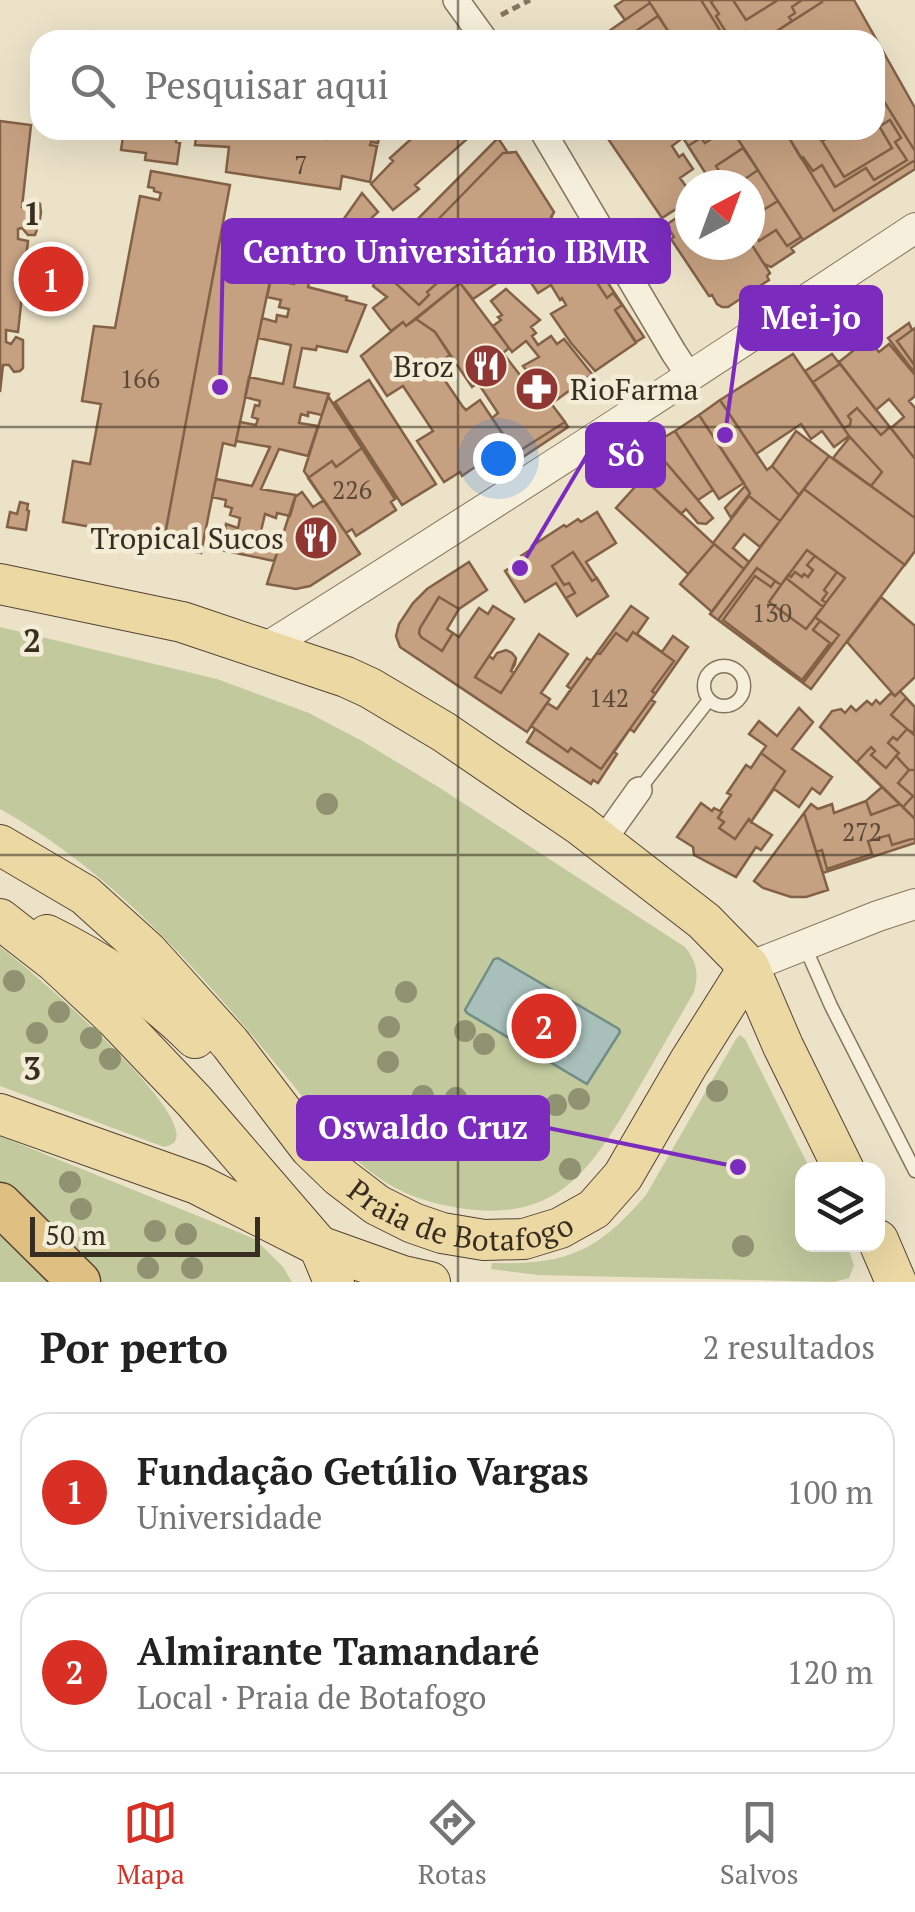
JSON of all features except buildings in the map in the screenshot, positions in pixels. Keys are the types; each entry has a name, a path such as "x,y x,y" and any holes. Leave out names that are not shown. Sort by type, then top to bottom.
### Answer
{"highway":[{"path":"0,1204 79,1282"}],"main road":[{"path":"0,584 182,622 264,649 370,688 444,732 602,842 704,921 749,966 840,1162"},
{"name":"Praia de Botafogo","path":"0,845 85,895 148,951 230,1043 310,1148 340,1176 377,1205 413,1222 442,1233 484,1240 524,1240 560,1228 594,1209 623,1176 749,966"},
{"path":"0,915 70,946 148,996 310,1148"},
{"path":"0,915 114,1017 194,1101 327,1264"},
{"path":"0,1114 198,1184 327,1264 430,1282"},
{"path":"883,1252 896,1282"}],"street":[{"path":"456,0 478,30"},
{"path":"548,140 690,377"},
{"path":"264,649 915,228"},
{"path":"602,842 639,790"},
{"path":"749,966 915,904"}],"lane":[{"path":"639,790 709,700"},
{"path":"804,945 915,1171"}],"green space":[{"path":"0,627 217,679 309,713 440,788 685,947 696,968 694,992 620,1119 586,1167 567,1186 545,1199 520,1208 490,1211 424,1200 384,1181 348,1152 230,1010 146,920 101,879 0,809"},
{"path":"0,947 72,1008 133,1069 173,1122 174,1142 164,1147 0,1086"},
{"path":"740,1035 745,1039 806,1162 795,1162 795,1252 849,1252 854,1265 849,1278 834,1282 538,1275 491,1269 492,1263 561,1257 596,1242 612,1230 646,1195"},
{"path":"0,1136 255,1239 292,1282 0,1282"}],"water":[{"path":"498,958 619,1029 587,1084 467,1013 465,1010"}],"place":[{"name":"Fundação Getúlio Vargas","path":"51,279"},
{"name":"Broz","path":"486,366"},
{"name":"Centro Universitário IBMR","path":"220,387"},
{"name":"RioFarma","path":"537,389"},
{"name":"Mei-jo","path":"725,435"},
{"name":"Tropical Sucos","path":"316,538"},
{"name":"Sô","path":"520,568"},
{"name":"Almirante Tamandaré","path":"544,1026"},
{"name":"Oswaldo Cruz","path":"738,1167"}]}
